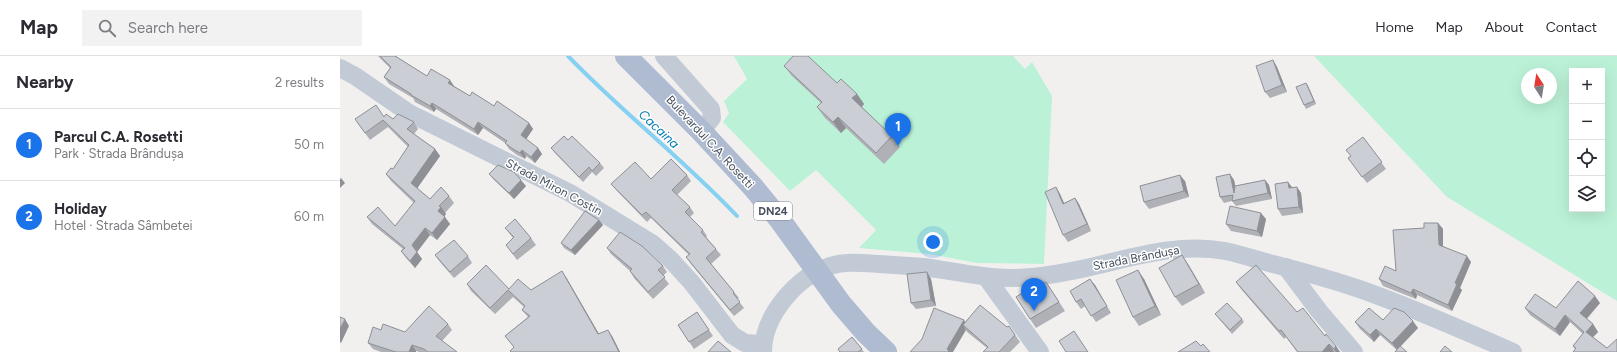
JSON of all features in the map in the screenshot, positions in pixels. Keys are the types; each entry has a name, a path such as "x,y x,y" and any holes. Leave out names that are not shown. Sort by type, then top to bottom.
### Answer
{"main road":[{"name":"Bulevardul C.A. Rosetti","path":"626,56 702,131 753,187 780,220 816,271"},
{"name":"DN24","path":"816,271 846,310 886,352"}],"street":[{"path":"664,56 711,109 712,118 702,131"},
{"name":"Strada Miron Costin","path":"340,68 355,76 409,113 570,193 653,244 671,260 692,283 732,335 745,343 763,348"},
{"name":"Strada Brândușa","path":"763,348 773,316 784,300 797,285 816,271 831,265 841,263 862,263 923,267 986,277 1044,276 1098,266 1136,255 1163,250 1187,248 1225,251 1320,276 1376,295 1512,352"},
{"path":"1286,267 1319,311 1354,352"},
{"path":"986,277 1040,352"}],"green space":[{"path":"734,56 1013,56 1025,69 1032,62 1052,96 1044,264 977,263 929,254 859,248 876,230 816,170 790,191 723,122 729,113 724,101 747,79"},
{"path":"1314,56 1617,56 1617,301 1447,197"}],"building":[{"path":"380,56 395,56 427,76 431,69 450,80 448,83 470,96 472,92 494,106 497,101 529,123 521,135 538,148 531,157 522,150 520,153 505,143 507,141 478,122 474,129 432,103 430,106 411,95 384,77 391,67"},
{"path":"793,56 808,56 837,83 841,79 857,94 852,98 892,136 876,153 838,117 833,122 817,107 822,102 784,66"},
{"path":"1273,60 1282,85 1265,92 1256,66"},
{"path":"1306,83 1314,101 1304,105 1296,87"},
{"path":"376,105 384,117 386,114 393,119 398,114 414,122 407,129 435,149 411,183 430,199 441,187 449,196 439,206 441,207 438,211 445,217 432,233 425,228 412,245 417,252 410,261 401,251 405,248 367,217 378,207 395,226 415,201 386,174 391,168 393,169 409,145 383,120 365,133 355,119"},
{"path":"564,136 568,140 572,136 600,163 592,171 589,167 579,177 551,148"},
{"path":"1363,137 1382,162 1362,177 1348,158 1351,156 1346,150"},
{"path":"671,159 687,175 672,190 690,207 685,212 703,230 701,232 716,249 706,258 734,292 733,293 740,302 730,310 686,257 690,254 646,212 642,215 611,184 635,162 651,179"},
{"path":"498,165 514,172 521,180 509,193 489,174"},
{"path":"1230,174 1234,193 1235,186 1265,180 1268,193 1232,201 1233,195 1220,197 1216,177"},
{"path":"1180,175 1184,191 1144,202 1140,186"},
{"path":"1288,182 1289,188 1297,187 1299,207 1278,209 1275,184"},
{"path":"1056,187 1063,204 1075,198 1087,224 1063,235 1045,192"},
{"path":"1230,206 1261,213 1257,231 1226,224"},
{"path":"585,211 599,220 571,250 561,243"},
{"path":"515,219 531,238 513,254 506,245 514,237 505,228"},
{"path":"1424,223 1438,223 1439,245 1467,256 1455,283 1457,284 1448,305 1413,289 1411,293 1379,279 1385,266 1396,271 1393,230 1424,228"},
{"path":"620,232 642,246 663,266 658,270 665,277 648,292 630,271 632,269 607,248"},
{"path":"454,240 468,256 450,272 435,255"},
{"path":"1182,255 1199,284 1175,297 1159,268"},
{"path":"486,265 509,289 518,279 531,290 562,271 598,334 608,330 619,352 511,352 510,351 514,347 505,336 530,316 522,310 525,306 508,290 490,308 467,284"},
{"path":"1256,265 1297,312 1303,308 1325,336 1326,334 1336,346 1334,349 1329,344 1322,352 1298,352 1281,330 1279,331 1236,282"},
{"path":"1138,270 1155,306 1133,317 1116,280"},
{"path":"927,272 931,300 911,303 907,274"},
{"path":"1090,279 1107,306 1091,316 1081,299 1076,302 1070,291"},
{"path":"1035,280 1039,286 1046,282 1059,302 1030,319 1016,297 1027,290 1025,286"},
{"path":"1578,281 1595,296 1580,313 1593,324 1586,332 1607,348 1617,339 1617,352 1573,352 1576,348 1573,346 1584,332 1565,315 1555,329 1525,308 1535,294 1556,308"},
{"path":"1227,303 1242,319 1230,330 1215,314"},
{"path":"980,305 1007,327 1009,326 1015,335 999,352 983,352 988,347 963,325"},
{"path":"429,306 448,324 436,336 457,352 428,352 412,345 409,352 396,352 368,343 373,327 381,330 383,324 405,332"},
{"path":"934,308 964,320 947,349 949,351 910,352 922,339"},
{"path":"1369,308 1383,320 1394,308 1404,312 1413,321 1392,343 1376,329 1370,335 1355,322"},
{"path":"697,312 709,330 689,342 678,325"},
{"path":"340,317 345,319 340,329"},
{"path":"1074,331 1088,352 1066,352 1059,341"},
{"path":"852,337 862,349 858,352 840,352 838,349"},
{"path":"718,341 731,352 708,352"},
{"path":"1196,341 1201,346 1203,344 1210,352 1178,352"},
{"path":"1400,346 1407,352 1395,352"},
{"path":"1445,346 1452,352 1440,352"}],"waterway":[{"name":"Cacaina","path":"568,56 610,97 696,175 737,216"}],"place":[{"name":"Parcul C.A. Rosetti","path":"898,146"},
{"name":"Holiday","path":"1034,311"}]}
